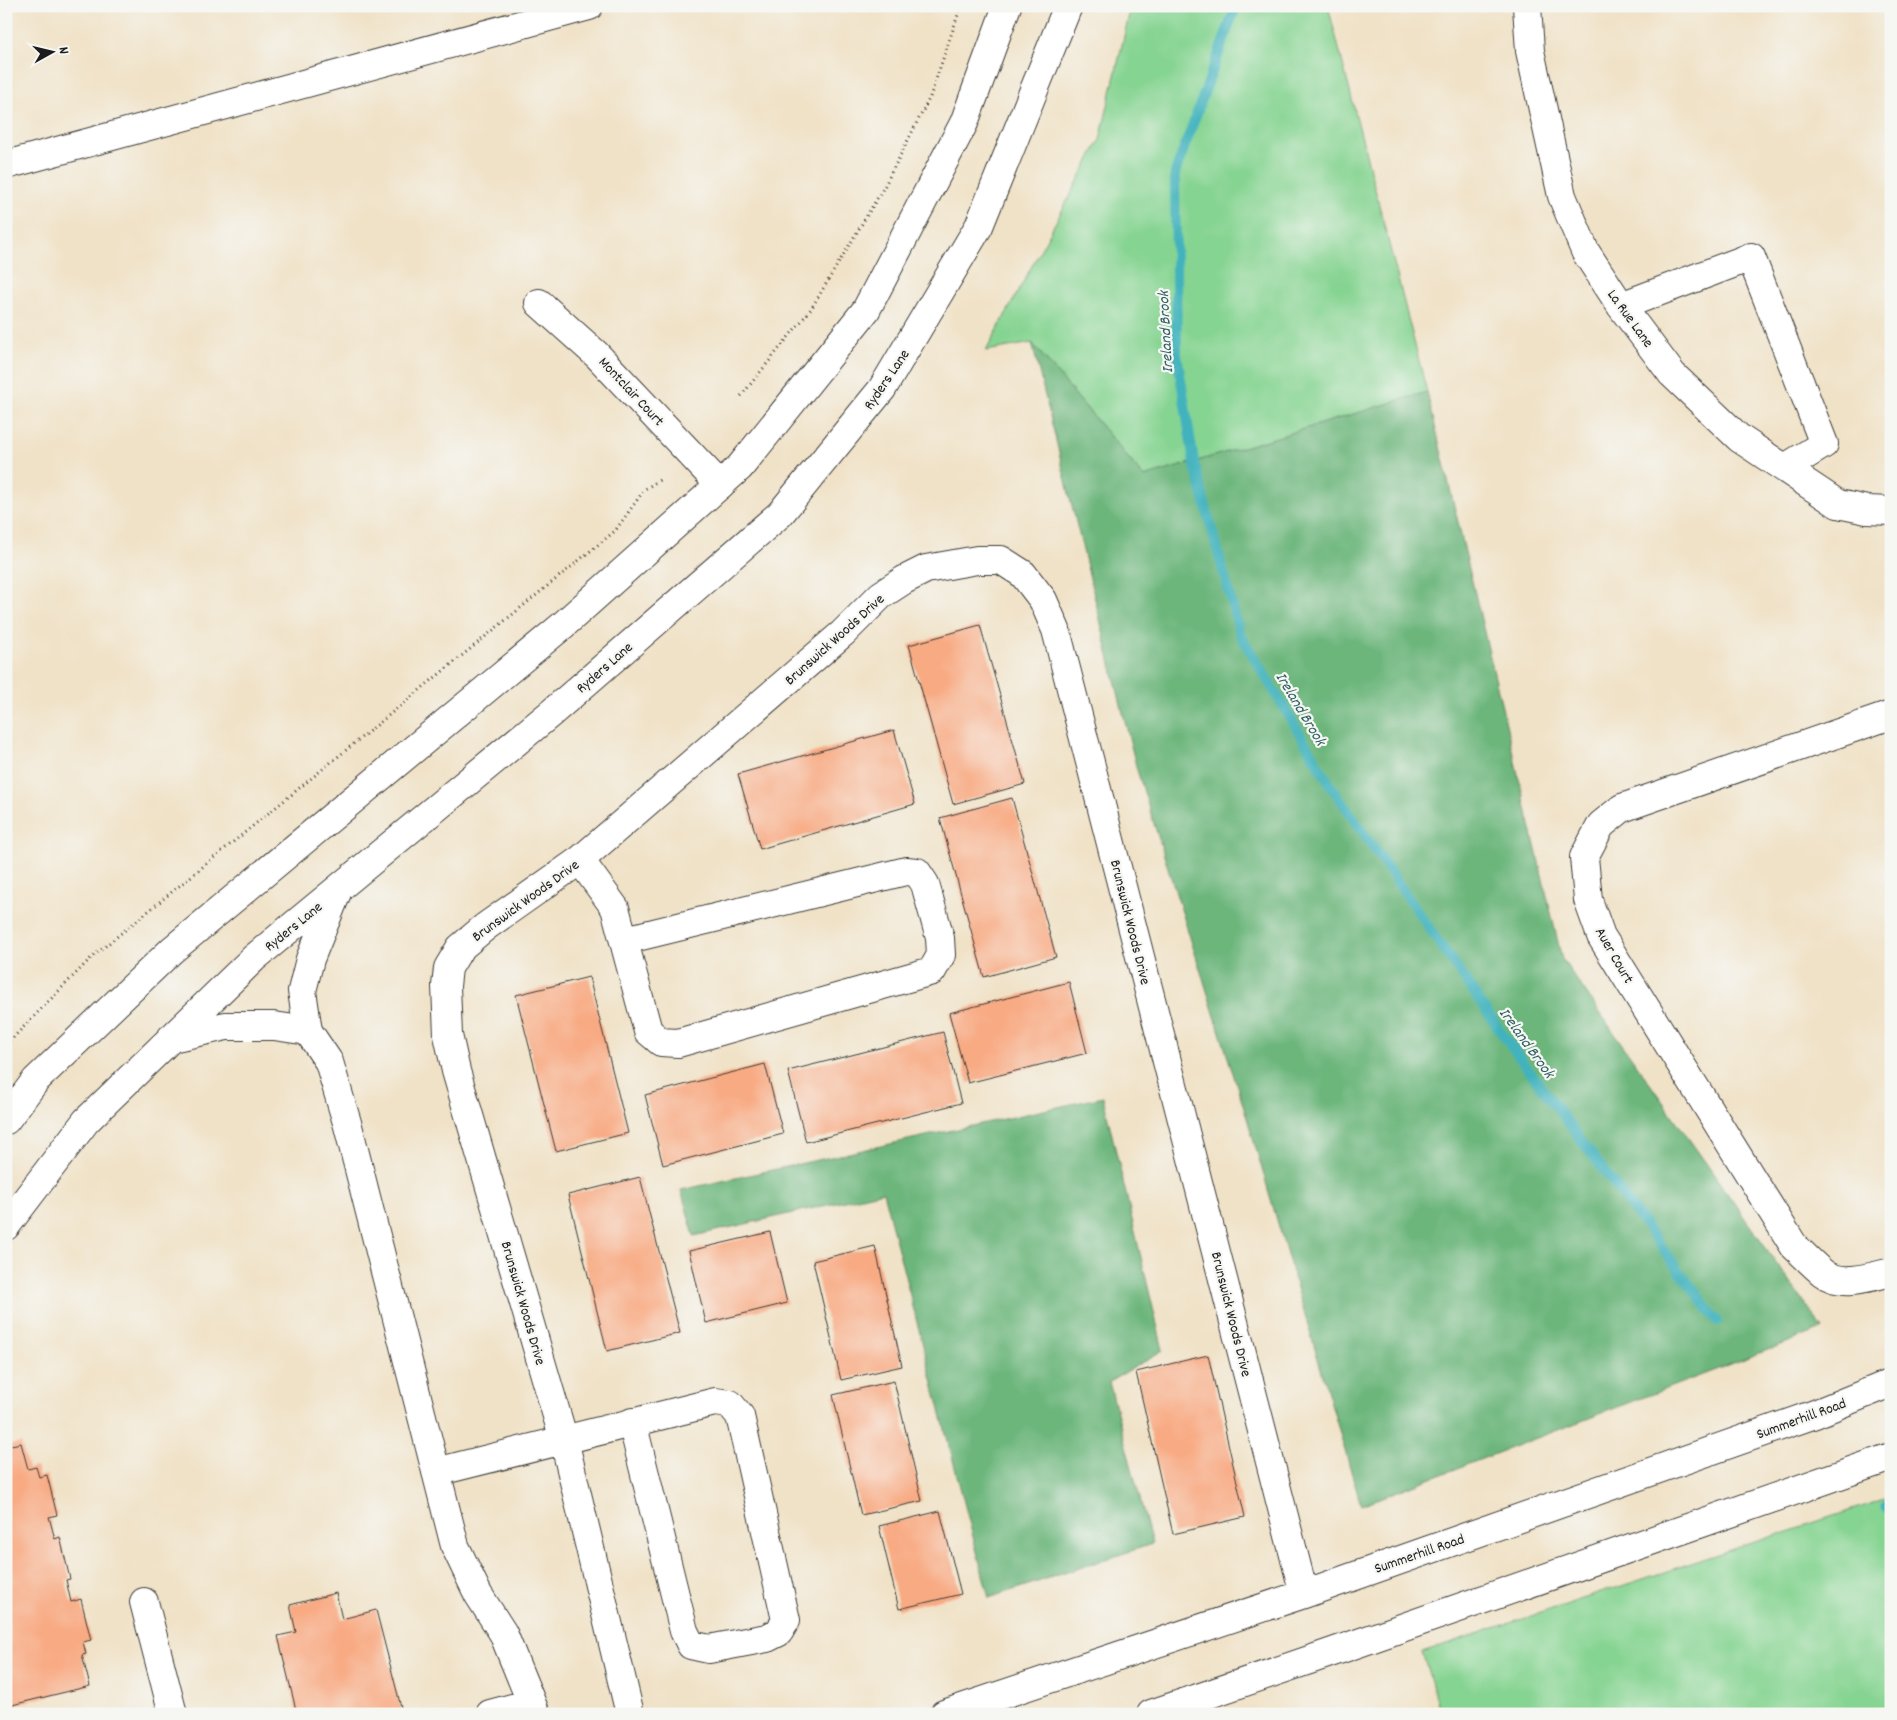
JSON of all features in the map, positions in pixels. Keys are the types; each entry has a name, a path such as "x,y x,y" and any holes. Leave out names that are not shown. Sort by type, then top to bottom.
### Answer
{"street":[{"path":"6,165 590,6"},
{"path":"6,1120 36,1080 172,950 562,626 740,467 866,310 964,123 1006,6"},
{"name":"Ryders Lane","path":"6,1226 86,1121 254,958 550,714 786,507 882,389 979,226 1068,6"},
{"name":"La Rue Lane","path":"1527,6 1530,51 1562,196 1585,251 1621,306 1672,374 1740,438 1838,504 1867,510 1891,511"},
{"path":"1621,306 1751,258 1824,444 1785,468"},
{"name":"Montclair Court","path":"539,303 597,355 720,485"},
{"name":"Brunswick Woods Drive","path":"630,1714 564,1440 456,1070 448,1035 446,986 448,968 460,948 485,927 580,860 843,633 881,595 926,569 977,560 1001,560 1023,574 1043,600 1056,630 1304,1594"},
{"name":"Auer Court","path":"1891,715 1622,808 1601,825 1584,857 1588,900 1601,936 1794,1246 1825,1274 1846,1280 1891,1272"},
{"path":"580,860 615,908 648,1031 661,1042 678,1043 932,971 941,955 940,938 926,884 917,872 906,871 624,940"},
{"path":"338,889 310,959 302,991 308,1031 329,1062 335,1080 455,1546 478,1594 503,1633 534,1708 490,1714"},
{"path":"171,1038 226,1026 274,1026 308,1031"},
{"name":"Summerhill Road","path":"944,1714 1304,1594 1815,1414 1891,1383"},
{"path":"436,1472 632,1422 715,1402 730,1404 740,1416 786,1620 779,1632 767,1638 709,1649 691,1645 684,1631 632,1422"},
{"path":"1151,1714 1891,1458"},
{"path":"144,1602 173,1714"}],"path":[{"path":"741,396 811,310 884,187 930,97 961,6"},
{"path":"6,1045 92,957 615,531 646,489 661,479"}],"green space":[{"path":"1131,6 1328,6 1427,392 1144,477 1032,343 986,351 1100,140"},
{"path":"1032,343 1144,477 1427,392 1562,959 1823,1329 1361,1505 1244,1108 1137,770"},
{"path":"1103,1097 1163,1350 1109,1382 1152,1544 989,1598 883,1192 694,1236 681,1190"},
{"path":"1891,1497 1891,1714 1441,1714 1422,1652"}],"building":[{"path":"980,625 1025,784 953,804 909,645"},
{"path":"894,730 915,804 760,849 738,774"},
{"path":"1012,798 1056,957 984,977 940,818"},
{"path":"589,977 628,1133 556,1151 516,995"},
{"path":"1069,982 1087,1053 968,1083 949,1013"},
{"path":"943,1032 961,1103 806,1142 788,1071"},
{"path":"765,1064 783,1134 663,1165 645,1095"},
{"path":"640,1177 680,1333 607,1351 568,1195"},
{"path":"770,1232 787,1303 706,1323 689,1251"},
{"path":"875,1246 902,1366 841,1380 813,1261"},
{"path":"1208,1355 1245,1517 1173,1534 1136,1372"},
{"path":"894,1381 922,1501 861,1515 833,1395"},
{"path":"21,1443 28,1469 36,1467 39,1477 47,1475 57,1515 49,1517 55,1539 60,1537 70,1579 66,1580 71,1602 81,1599 91,1640 83,1642 86,1654 82,1655 90,1686 12,1705 6,1682 6,1446"},
{"path":"940,1511 961,1594 899,1609 879,1526"},
{"path":"336,1593 342,1619 376,1610 402,1711 390,1714 297,1714 278,1636 296,1632 290,1605"}],"waterway":[{"name":"Ireland Brook","path":"1236,6 1175,173 1177,355 1194,462 1240,634 1331,786 1512,1048 1717,1321"},
{"name":"Ireland Brook","path":"1887,1506 1891,1511"}]}
